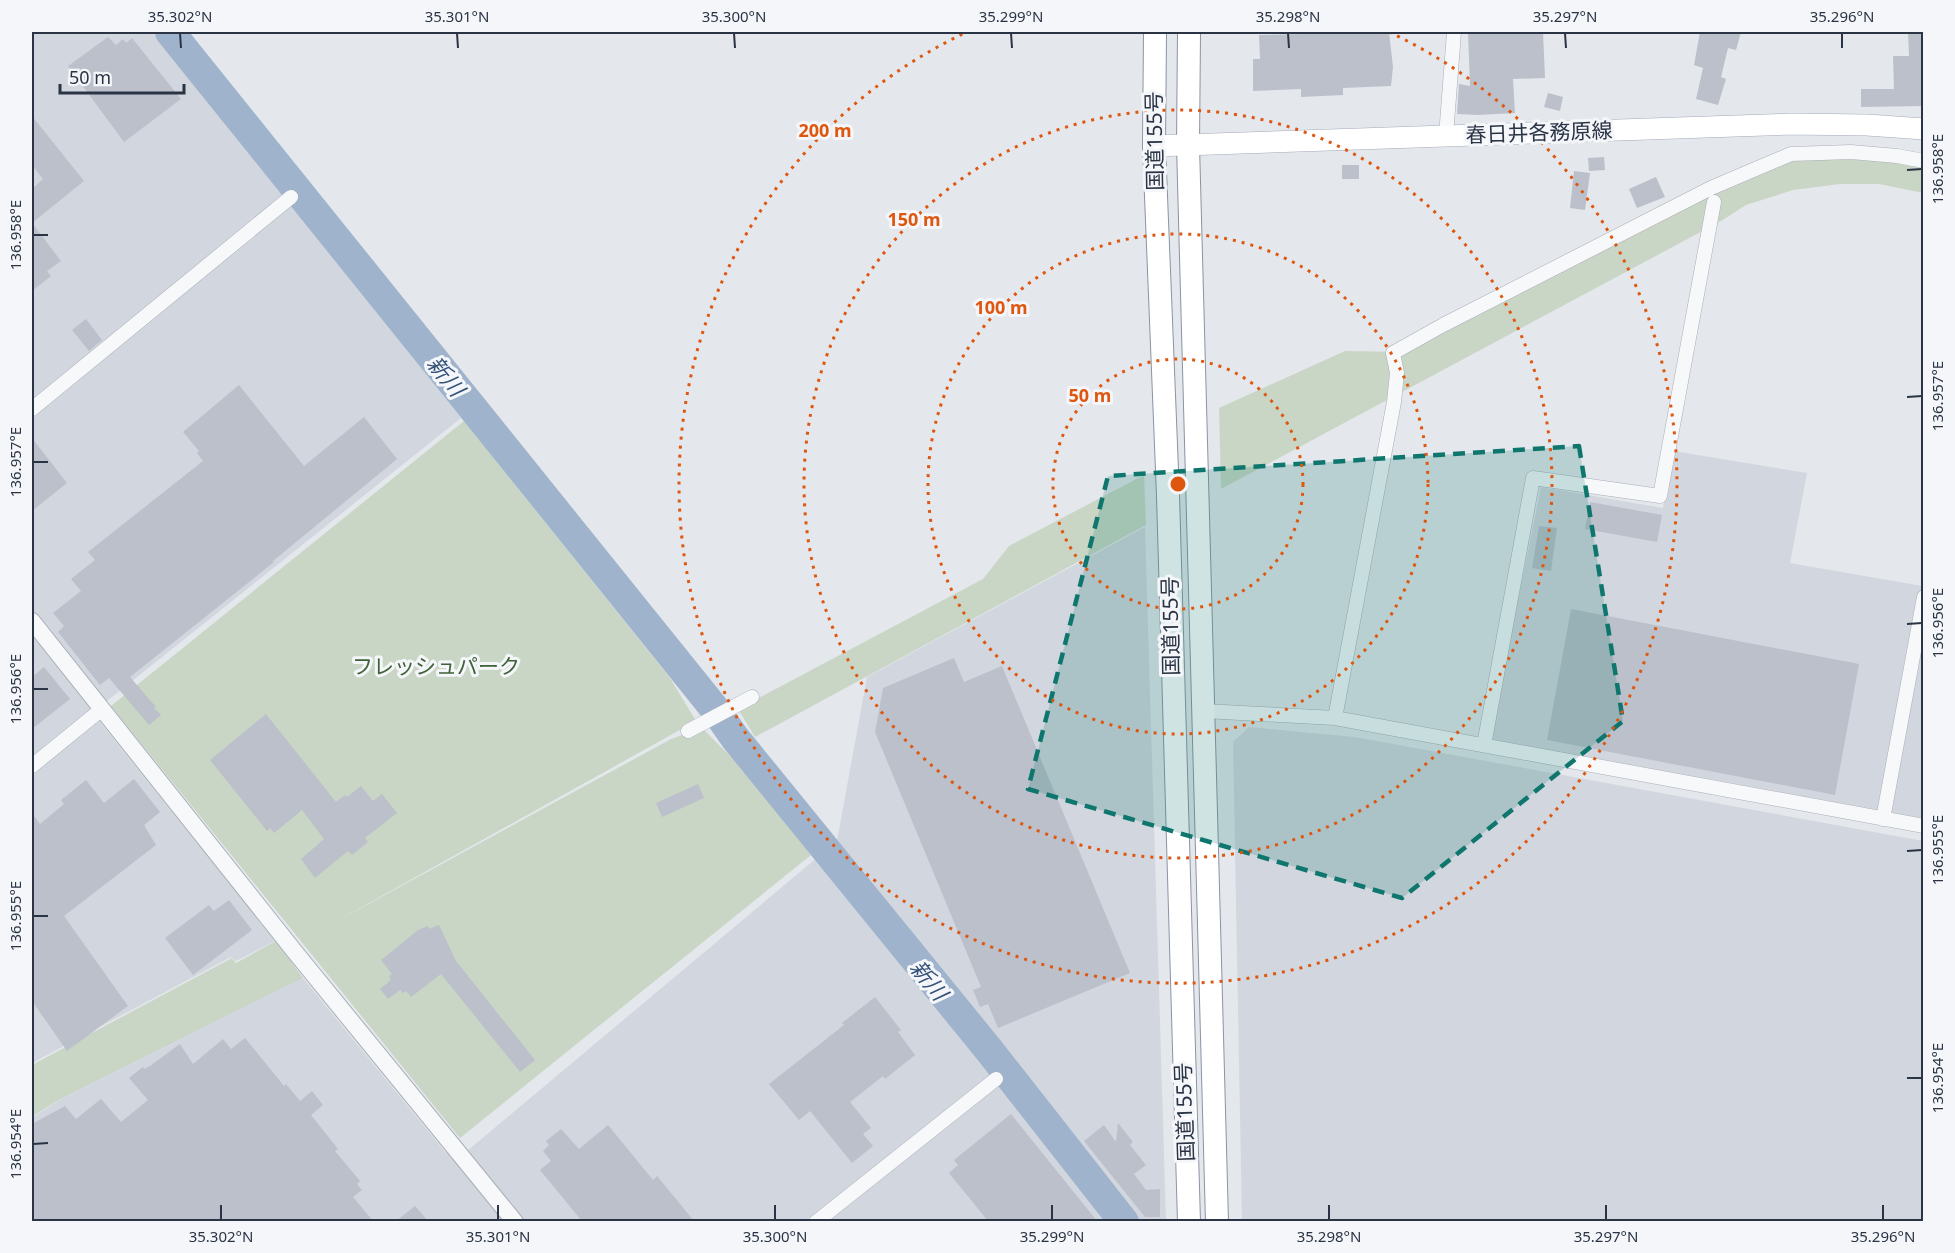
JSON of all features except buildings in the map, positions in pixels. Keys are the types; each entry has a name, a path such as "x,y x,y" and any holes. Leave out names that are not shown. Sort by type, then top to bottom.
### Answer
{"highway":[{"name":"国道155号","path":"1155,32 1154,146 1168,495 1189,1221"},
{"name":"国道155号","path":"1189,32 1188,145 1217,1221"}],"main road":[{"name":"春日井各務原線","path":"1154,146 1792,124 1867,125 1923,129"}],"street":[{"path":"1446,136 1454,32"},
{"path":"1335,718 1394,402 1397,373 1393,352 1711,188 1791,154 1851,152 1923,161"},
{"path":"32,409 291,197"},
{"path":"1484,745 1533,478 1660,496 1714,202"},
{"path":"1883,819 1923,597"},
{"path":"32,621 295,952 515,1221"},
{"path":"688,731 752,697"},
{"path":"32,766 102,709"},
{"path":"1204,711 1335,718 1923,826"},
{"path":"816,1221 996,1079"}],"highlighted area":[{"path":"1579,446 1623,721 1402,898 1028,789 1108,476"}],"shaded area":[{"path":"32,32 152,32 461,418 107,701 100,722 275,941 236,961 231,957 32,1063"},
{"path":"1673,451 1807,473 1790,563 1922,586 1880,810 1490,739 1541,487 1663,508"},
{"path":"1145,527 1166,1221 32,1222 32,1118 56,1102 303,978 446,1153 467,1151 837,841 867,677"},
{"path":"1923,624 1923,818 1890,812"},
{"path":"1249,727 1355,737 1923,841 1923,1221 1242,1221 1233,742"}],"green space":[{"path":"1871,158 1923,166 1923,193 1879,184 1840,184 1793,190 1746,205 1721,221 1221,489 1219,408 1345,351 1401,352 1704,197 1778,165 1797,160"},
{"name":"フレッシュパーク","path":"464,421 670,678 696,721 328,926 671,739 702,728 732,758 811,855 460,1138 111,706"},
{"path":"1144,475 1146,525 755,737 738,709 983,579 1009,546"},
{"path":"276,941 303,978 55,1102 32,1117 32,1065 232,958 236,963"}],"waterway":[{"name":"新川","path":"170,32 714,708 735,738 989,1050 1124,1222"}]}
